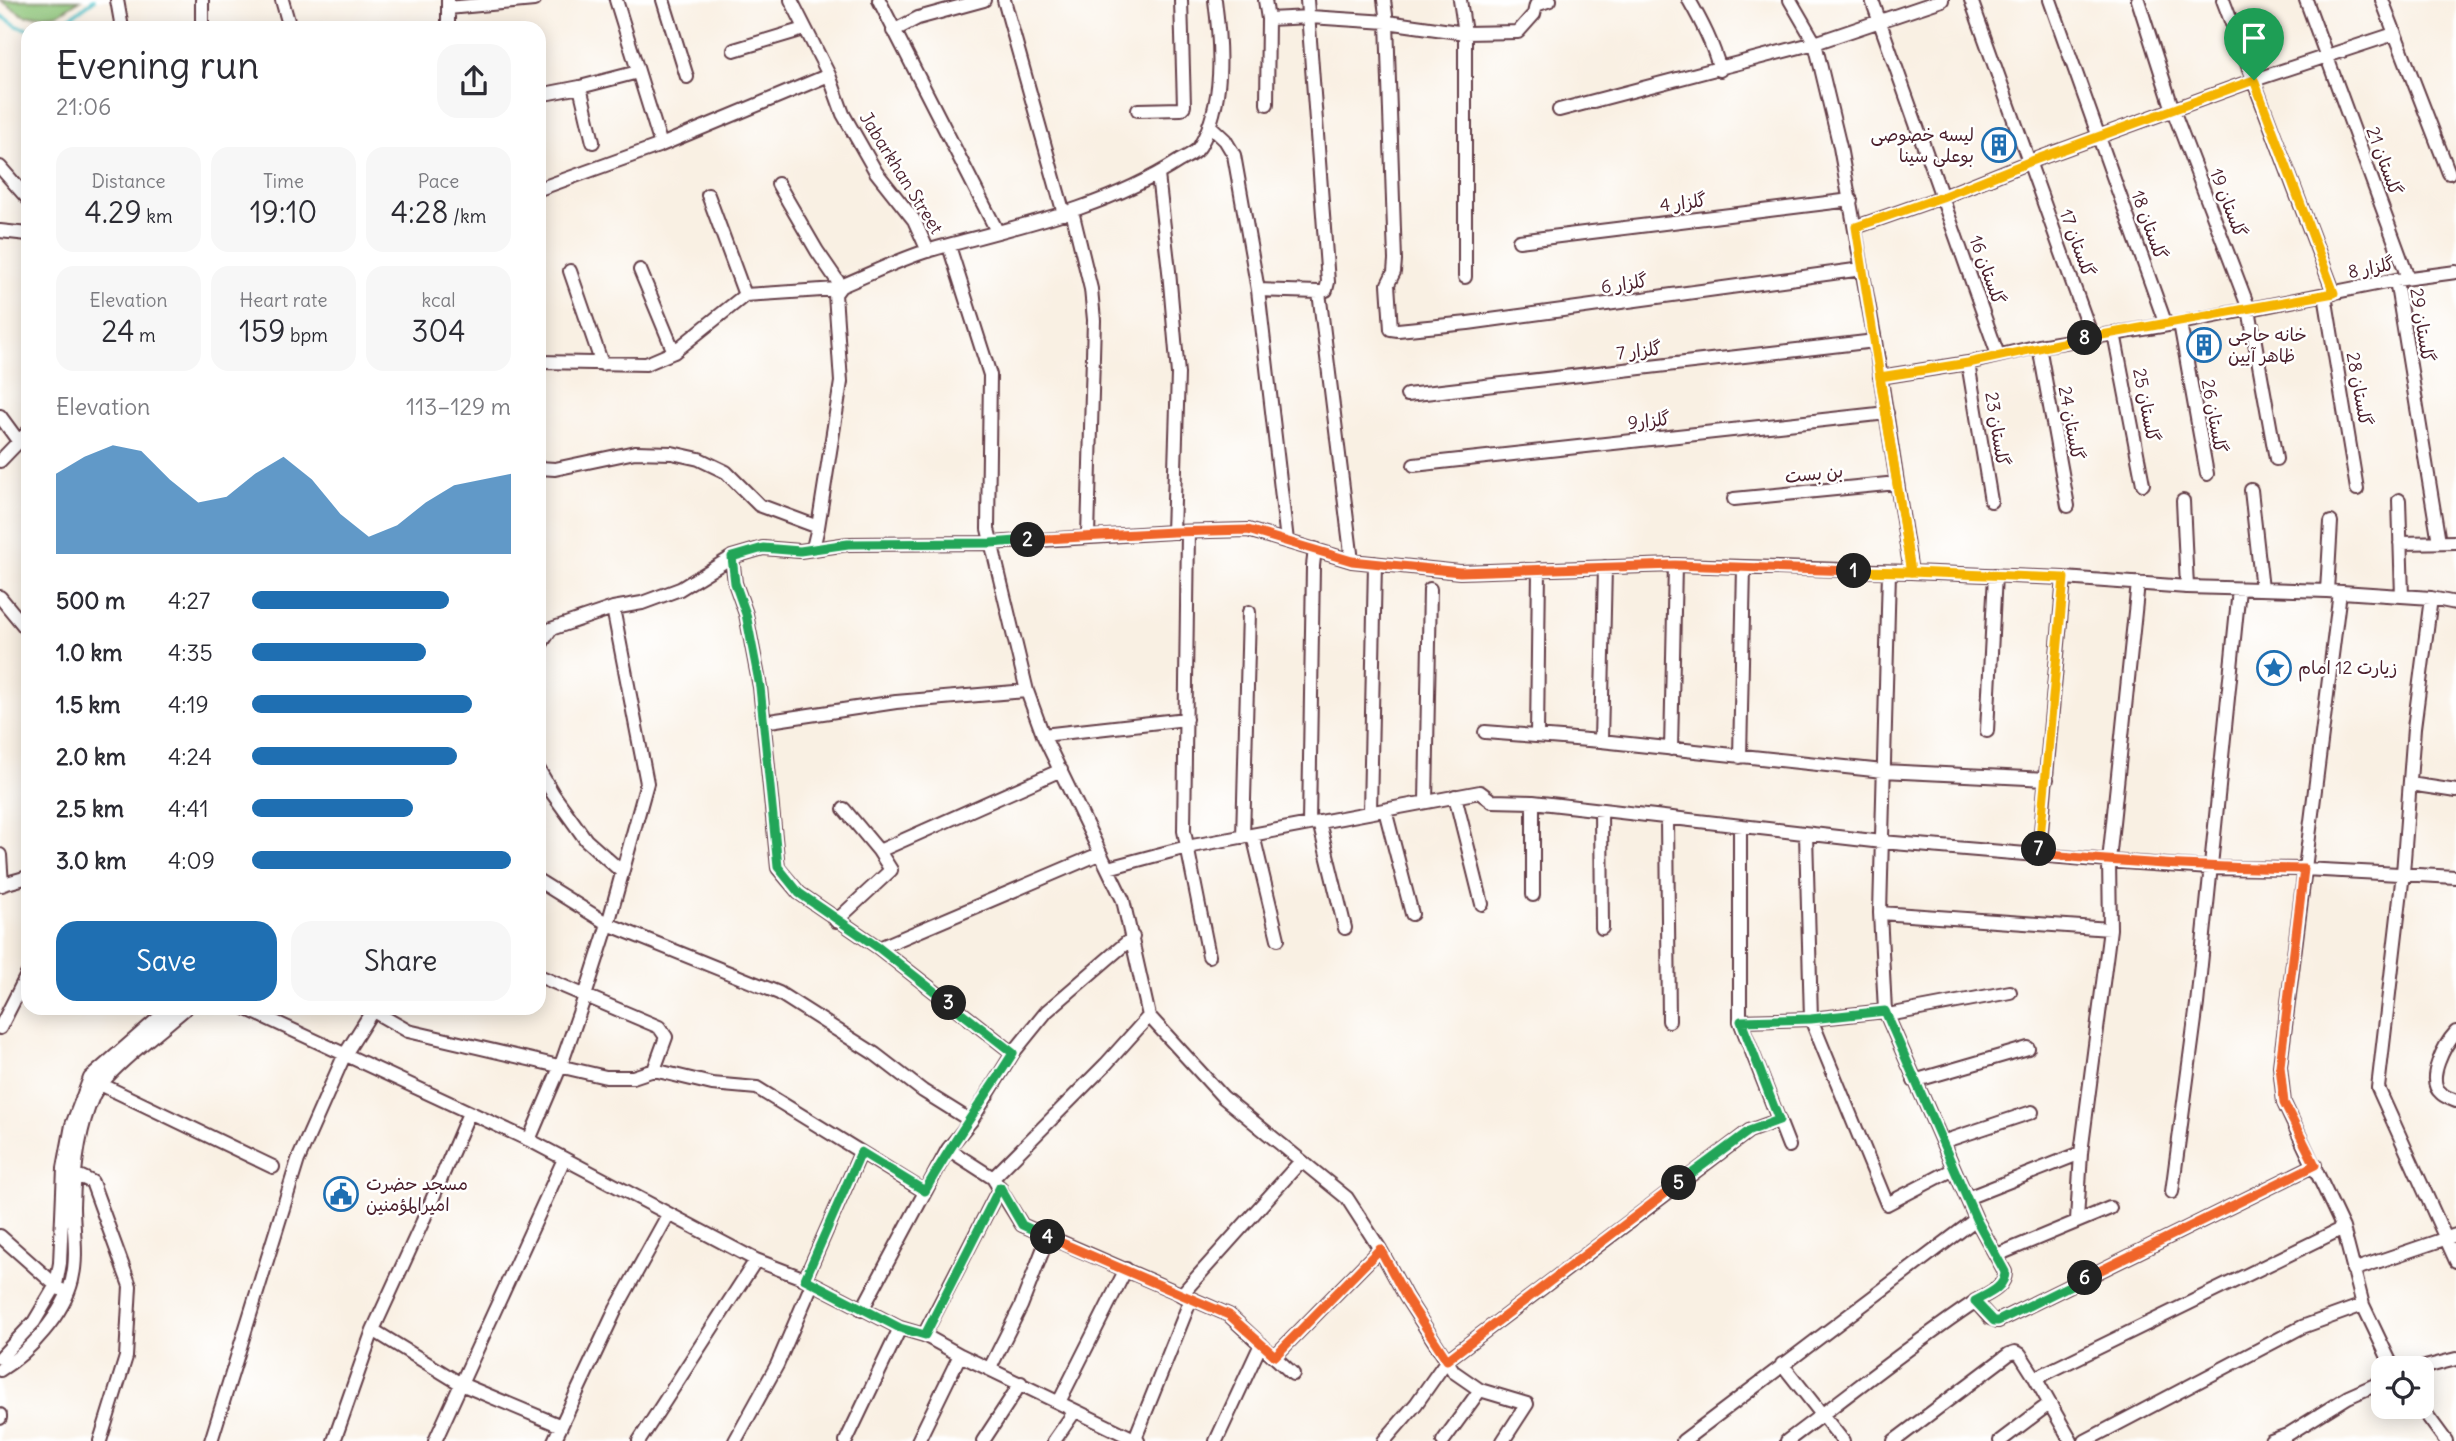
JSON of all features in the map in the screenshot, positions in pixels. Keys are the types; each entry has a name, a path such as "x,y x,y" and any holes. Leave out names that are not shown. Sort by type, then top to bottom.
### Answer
{"street":[{"path":"117,0 121,21"},
{"path":"202,0 202,21"},
{"path":"282,0 288,21"},
{"path":"448,4 534,0"},
{"path":"616,0 661,145"},
{"path":"663,0 687,77"},
{"name":"Jabarkhan Street","path":"791,0 829,75 843,114 869,160 914,220 928,250"},
{"path":"879,0 997,231"},
{"path":"893,31 918,18 984,0"},
{"path":"1004,0 1091,289 1094,320 1088,536"},
{"path":"1138,110 1184,106 1181,0"},
{"path":"546,362 646,363 674,352 745,295 839,287 928,250 1068,213 1158,176 1199,149 1209,125 1217,91 1221,45 1214,0"},
{"path":"1265,0 1268,19 1267,104"},
{"path":"1258,290 1319,292 1326,290 1328,282 1307,0"},
{"path":"1384,0 1387,22"},
{"path":"1460,0 1465,33 1465,277"},
{"path":"1268,19 1387,22 1465,33 1518,32 1535,13 1536,3 1550,0"},
{"path":"1689,0 1707,32 1720,70"},
{"path":"1790,0 1815,43 1851,200 1911,572"},
{"name":"گلستان 16","path":"1872,0 1998,355"},
{"path":"1559,110 1815,43 1942,0"},
{"name":"گلستان 17","path":"1971,0 2092,337"},
{"name":"گلستان 18","path":"2050,0 2166,325"},
{"name":"گلستان 19","path":"2138,0 2173,110 2249,309 2276,459"},
{"name":"گلستان 28","path":"2223,0 2329,294 2357,489"},
{"name":"گلستان 21","path":"2306,0 2402,279"},
{"path":"2382,0 2449,173"},
{"name":"گلزار 6","path":"1387,22 1395,260 1394,272 1388,284 1391,328 1398,330 1468,323 1862,269"},
{"path":"734,50 804,29"},
{"path":"1856,227 2254,80 2394,34"},
{"path":"546,94 580,88 638,72"},
{"path":"546,186 661,145 829,75"},
{"path":"580,88 593,142"},
{"path":"1209,125 1234,155 1258,290 1287,541"},
{"path":"0,167 21,191"},
{"path":"1158,176 1178,374 1173,532"},
{"path":"778,184 839,287"},
{"path":"708,195 745,295"},
{"name":"گلزار 4","path":"1519,242 1851,200"},
{"path":"0,232 21,234"},
{"path":"949,246 990,375 988,529 1027,691 1042,736 1124,900 1149,1016 1223,1097 1348,1198 1454,1372 1480,1390 1527,1404 1503,1441"},
{"path":"640,270 674,352"},
{"path":"570,271 602,364"},
{"name":"گلزار 8","path":"1880,377 1968,363 2039,346 2180,323 2402,279 2456,272"},
{"name":"گلستان 29","path":"2402,279 2439,542"},
{"path":"813,548 841,382 835,294 839,287"},
{"path":"1319,292 1352,561"},
{"name":"گلستان 26","path":"2180,323 2207,474"},
{"name":"گلستان 25","path":"2114,333 2143,484"},
{"name":"گلزار 7","path":"1406,395 1875,341"},
{"name":"گلستان 24","path":"2039,346 2068,506"},
{"name":"گلستان 23","path":"1968,363 1991,501"},
{"name":"گلزار9","path":"1414,465 1887,413"},
{"path":"0,415 21,435"},
{"path":"0,461 21,439"},
{"path":"546,468 555,469 635,452 672,453 699,459 726,472 759,505 818,527"},
{"name":"بن بست","path":"1734,499 1897,483"},
{"path":"2251,490 2262,589"},
{"path":"2399,500 2402,596"},
{"path":"2183,502 2187,587"},
{"path":"2331,522 2334,592 2280,1066 2284,1103 2343,1228 2364,1305 2387,1356"},
{"path":"546,634 551,629 613,608 642,603 680,589 732,557 763,548 800,551 848,544 991,543 1248,530 1352,561 1460,572 1675,565 1911,572 2334,592 2431,598 2456,603"},
{"path":"1188,531 1184,831 1209,956"},
{"path":"2400,543 2456,542"},
{"path":"1315,550 1314,823 1345,928"},
{"path":"732,557 735,583 746,614 760,687 778,867 799,893 836,921 879,948 1013,1053"},
{"path":"1370,812 1375,564"},
{"path":"1671,749 1675,565"},
{"path":"1601,741 1605,567"},
{"path":"1740,757 1744,567"},
{"path":"1537,735 1539,569"},
{"path":"1787,1441 1975,1301 1998,1288 2005,1279 2005,1272 1976,1219 1886,1013 1880,913 1889,572"},
{"path":"1987,731 1995,575"},
{"path":"2039,854 2064,578"},
{"path":"2077,1220 2081,1153 2110,929 2109,862 2138,583"},
{"path":"1426,802 1430,589"},
{"path":"2172,1192 2197,1004 2239,589"},
{"path":"0,597 21,622"},
{"path":"2431,598 2414,728 2403,873 2378,1087 2451,1236 2456,1261"},
{"path":"528,1140 561,1065 585,996 647,783 613,608"},
{"path":"1249,612 1248,836 1278,939"},
{"path":"763,722 896,702 1027,691"},
{"path":"1042,736 1186,719"},
{"path":"1485,732 1601,741 1883,771 2047,779"},
{"path":"879,851 1061,770"},
{"path":"546,782 586,840 622,872"},
{"path":"2410,784 2456,791"},
{"path":"1108,869 1187,847 1480,792 1492,801 1533,802 1882,842 2109,862 2456,877"},
{"path":"1455,796 1482,904"},
{"path":"1533,802 1533,895"},
{"path":"836,921 891,870 844,809"},
{"path":"1385,810 1412,914"},
{"path":"1601,810 1602,928"},
{"path":"1667,819 1669,1021"},
{"path":"1740,826 1741,1021 1789,1146"},
{"path":"1807,834 1811,1019 1887,1204 1954,1169"},
{"path":"879,948 1099,854"},
{"path":"0,855 1,885 21,879"},
{"path":"546,885 608,924 779,993 875,1054 923,1091 971,1121"},
{"path":"1880,913 2110,929"},
{"path":"862,1310 948,1149 971,1121 1013,1053 1047,1011 1133,937"},
{"path":"546,979 659,1027 666,1037 654,1070"},
{"path":"0,1028 21,987"},
{"path":"1741,1021 1886,1013 2010,992"},
{"path":"141,1042 164,1015"},
{"path":"1,1364 34,1322 56,1285 72,1170 95,1082 177,1015"},
{"path":"259,1015 528,1140 756,1261 808,1282 900,1328 925,1335 960,1355 1136,1441 1186,1297 1301,1161"},
{"path":"211,1441 298,1160 344,1056 369,1015"},
{"path":"383,1015 408,1031 606,1077 632,1077 654,1070 712,1084 757,1088 925,1191"},
{"path":"925,1335 996,1182 1149,1016"},
{"path":"2456,1032 2447,1042 2437,1064 2435,1085 2440,1093 2456,1101"},
{"path":"1914,1081 2028,1048"},
{"path":"95,1082 273,1167"},
{"path":"1942,1142 2032,1112"},
{"path":"334,1441 373,1330 469,1113"},
{"path":"1384,1441 1416,1404 1447,1360 1749,1131 1779,1120"},
{"path":"948,1149 996,1182 1022,1225 1229,1315 1293,1374"},
{"path":"735,1441 777,1365 861,1152"},
{"path":"1967,1198 2081,1153"},
{"path":"435,1441 564,1159"},
{"path":"1975,1301 1990,1318 1998,1321 2315,1165"},
{"path":"1,1364 19,1357 42,1333 66,1297 75,1255 72,1170"},
{"path":"72,1170 92,1182 130,1286 126,1357 100,1441"},
{"path":"1997,1255 2110,1208"},
{"path":"554,1441 616,1309 668,1214"},
{"path":"1683,1441 1976,1219"},
{"path":"2034,1376 2052,1370 2343,1228"},
{"path":"0,1236 66,1297"},
{"path":"2353,1270 2451,1236"},
{"path":"990,1368 1021,1306 1048,1237"},
{"path":"1275,1356 1380,1249"},
{"path":"639,1441 756,1261"},
{"path":"1059,1402 1126,1269"},
{"path":"2085,1441 2302,1327 2364,1305"},
{"path":"846,1441 900,1328"},
{"path":"373,1330 461,1384 561,1426"},
{"path":"1216,1441 1261,1344"},
{"path":"1894,1441 2015,1352 2020,1354 2034,1376 2071,1441"},
{"path":"918,1441 960,1355"},
{"path":"2434,1365 2456,1359"},
{"path":"1782,1364 1843,1441"},
{"path":"983,1441 1021,1384"},
{"path":"2271,1441 2287,1435 2348,1397 2371,1387"},
{"path":"1443,1441 1480,1390"},
{"path":"2000,1441 2049,1404"},
{"path":"1054,1441 1075,1411"},
{"path":"2430,1419 2446,1441"}],"green space":[{"path":"0,0 80,0 58,14 25,16"}],"waterway":[{"path":"66,21 94,0"},
{"path":"0,15 21,27"}],"place":[{"name":"لیسه خصوصی بوعلی سینا","path":"1999,145"},
{"name":"خانه حاجی ظاهر آیین","path":"2204,345"},
{"name":"زیارت 12 امام","path":"2274,668"},
{"name":"مسجد حضرت امیرالمؤمنین","path":"341,1194"}],"route":[{"path":"2254,80 1856,227 1911,572 1675,565 1460,572 1352,561 1248,530 991,543 848,544 800,551 763,548 732,557 735,583 746,614 760,687 778,867 799,893 836,921 879,948 1013,1053 971,1121 948,1149 925,1191 861,1152 805,1279 900,1328 925,1335 1000,1187 1022,1225 1229,1315 1275,1356 1380,1249 1406,1297 1447,1360 1749,1131 1779,1120 1741,1021 1811,1019 1885,1011 1976,1219 2005,1272 2005,1279 1998,1288 1975,1301 1994,1321 2315,1165 2284,1103 2280,1066 2304,869 2210,868 2109,862 2039,854 2064,578 1911,572 1880,377 1968,363 2039,346 2180,323 2334,293 2254,80"}]}
